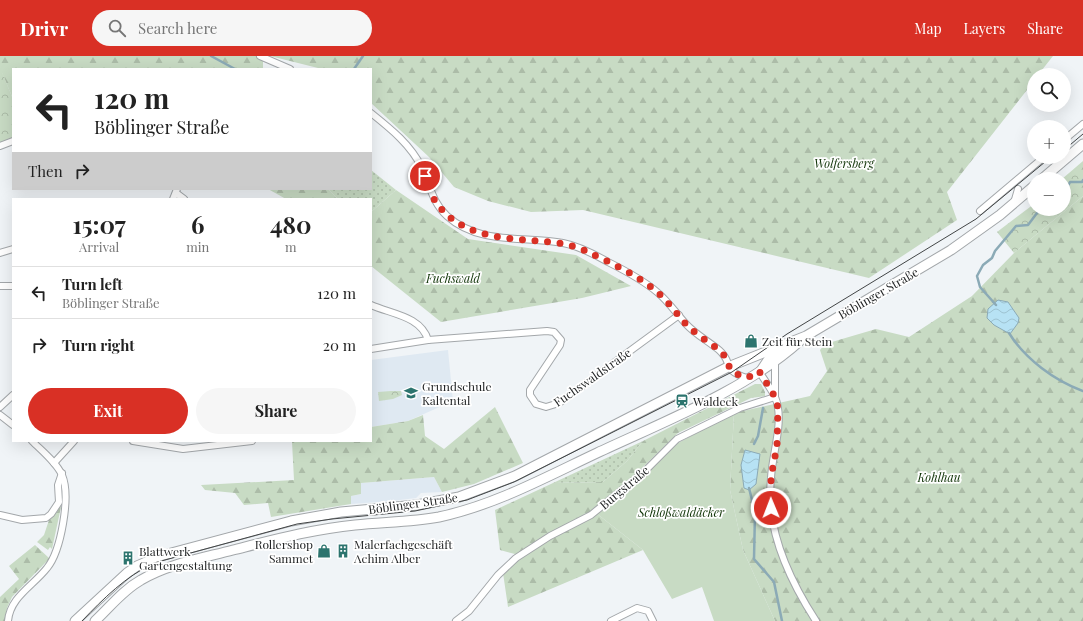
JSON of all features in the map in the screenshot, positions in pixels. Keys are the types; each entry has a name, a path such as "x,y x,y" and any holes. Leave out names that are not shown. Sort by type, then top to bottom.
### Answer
{"main road":[{"path":"1050,172 1083,144"},
{"path":"1058,172 1083,151"},
{"name":"Böblinger Straße","path":"95,621 127,590 139,581 160,571 190,562 281,538 336,527 425,519 483,505 674,417 728,390 775,360 806,336 951,250 984,227 1027,193"},
{"name":"Böblinger Straße","path":"951,250 962,247 988,232 1027,195"},
{"name":"Böblinger Straße","path":"75,621 127,573 149,560 291,521 341,512 417,505 476,492 515,476 731,363 748,359 806,336"}],"street":[{"path":"260,56 288,68"},
{"path":"372,114 391,128 410,148 422,169 433,197 448,216 458,223 486,236 564,243 610,262 651,287 686,324 725,356 731,363 735,374 747,378"},
{"path":"1071,134 1083,124"},
{"path":"0,146 12,141"},
{"path":"980,212 1036,164"},
{"path":"1014,183 1018,189 1014,203"},
{"path":"1018,189 1027,189"},
{"path":"0,253 12,249"},
{"path":"0,286 12,286"},
{"path":"372,305 409,319 426,332 428,340"},
{"name":"Fuchswaldstraße","path":"372,349 428,340 547,331 554,332 561,340 560,345 530,390 530,395 536,404 546,407 559,403 678,315"},
{"name":"Böblinger Straße","path":"759,371 767,359 784,345"},
{"path":"775,360 775,397 778,408 777,446 771,477 772,516 778,545 786,566 816,621"},
{"path":"759,371 775,397"},
{"path":"0,407 12,395"},
{"name":"Burgstraße","path":"456,621 469,611 498,575 516,558 550,536 591,515 645,471 677,439 740,408 775,397"},
{"path":"0,415 12,424"},
{"path":"8,621 10,609 16,599 47,568 55,552 65,504 66,484 62,474 54,463 33,442"},
{"path":"54,463 73,442"},
{"path":"139,442 183,449 243,442"},
{"path":"0,515 22,520 46,518 51,514 59,502 58,485 62,474"},
{"path":"611,621 637,608 648,611 654,621"}],"shaded area":[{"name":"Grundschule Kaltental","path":"448,350 453,401 408,421 372,427 372,360"},
{"path":"434,477 442,492 421,493 416,498 351,504 351,496 361,494 361,483"}],"green space":[{"path":"0,56 263,56 263,68 12,68 12,97 2,73 0,73"},
{"name":"Wolfersberg","path":"270,56 1053,56 1044,68 1027,68 1027,90 947,192 957,220 869,278 583,210 531,212 488,201 454,187 429,157 372,104 372,68 318,68"},
{"path":"2,72 12,97 12,141 0,146 0,73"},
{"path":"1083,161 1083,196 1071,206 1071,172"},
{"path":"372,171 396,190 372,211 372,198 337,198 329,190 372,190"},
{"path":"270,190 329,190 337,198 284,198"},
{"name":"Fuchswald","path":"396,190 468,239 576,255 631,286 582,298 441,322 372,267 372,211"},
{"name":"Kohlhau","path":"1083,196 1083,621 775,621 743,550 730,490 734,413 810,396 827,371 820,350 825,344 876,329 909,337 972,296 1014,253 1059,216 1071,216 1071,206"},
{"path":"1027,209 1027,216 1059,216 1014,253 997,232"},
{"path":"755,384 761,384 765,392 765,396 751,398 678,433 596,513 643,550 508,607 503,573 515,554 500,550 495,510 553,483 603,482 627,461 643,441"},
{"path":"401,391 402,395 393,399 379,401 378,392"},
{"path":"495,407 523,463 474,484 442,492 434,477 361,483 361,494 351,496 351,504 271,517 268,503 244,505 235,493 205,490 201,485 294,480 292,442 372,442 372,427 408,421 423,415 425,436 444,449"},
{"name":"Schloßwaldäcker","path":"734,413 730,490 743,550 775,621 714,621 702,587 672,599 643,550 596,513 610,503 678,443"},
{"path":"643,441 627,461 603,482 553,483"},
{"path":"59,506 61,507 52,549 50,547 48,550 37,542 44,535 49,520"},
{"path":"35,545 49,558 52,553 50,558 12,597 7,608 5,621 0,621 0,597 19,579 9,566"}],"water":[{"path":"998,300 1008,302 1019,318 1018,323 1010,334 994,325 987,318 988,309"},
{"path":"745,450 760,454 756,484 749,490 744,488 741,465"}],"waterway":[{"path":"211,56 233,68"},
{"path":"355,68 363,56"},
{"path":"1071,182 1082,182 1083,180"},
{"path":"996,305 980,287 977,276 983,265 992,258 995,251 1016,226 1028,225 1035,216"},
{"path":"1009,333 1023,352 1042,368 1072,387 1083,391"},
{"path":"754,444 758,436 763,408"},
{"path":"749,488 755,512 754,559 774,582 782,621"}],"tram line":[{"path":"1071,144 1083,134"},
{"path":"82,621 124,581 154,563 297,524 415,511 467,500 514,482 732,372 787,334 976,219 1043,164"}],"place":[{"name":"Zeit für Stein","path":"751,341"},
{"name":"Grundschule Kaltental","path":"411,393"},
{"name":"Waldeck","path":"682,401"},
{"name":"Rollershop Sammet","path":"324,551"},
{"name":"Malerfachgeschäft Achim Alber","path":"343,551"},
{"name":"Blattwerk Gartengestaltung","path":"128,558"}],"route":[{"path":"425,176 433,197 440,208 458,223 470,230 486,236 564,243 610,262 651,287 664,298 686,324 725,356 728,367 732,372 747,378 759,371 775,397 778,408 777,446 771,477 771,508"}]}
